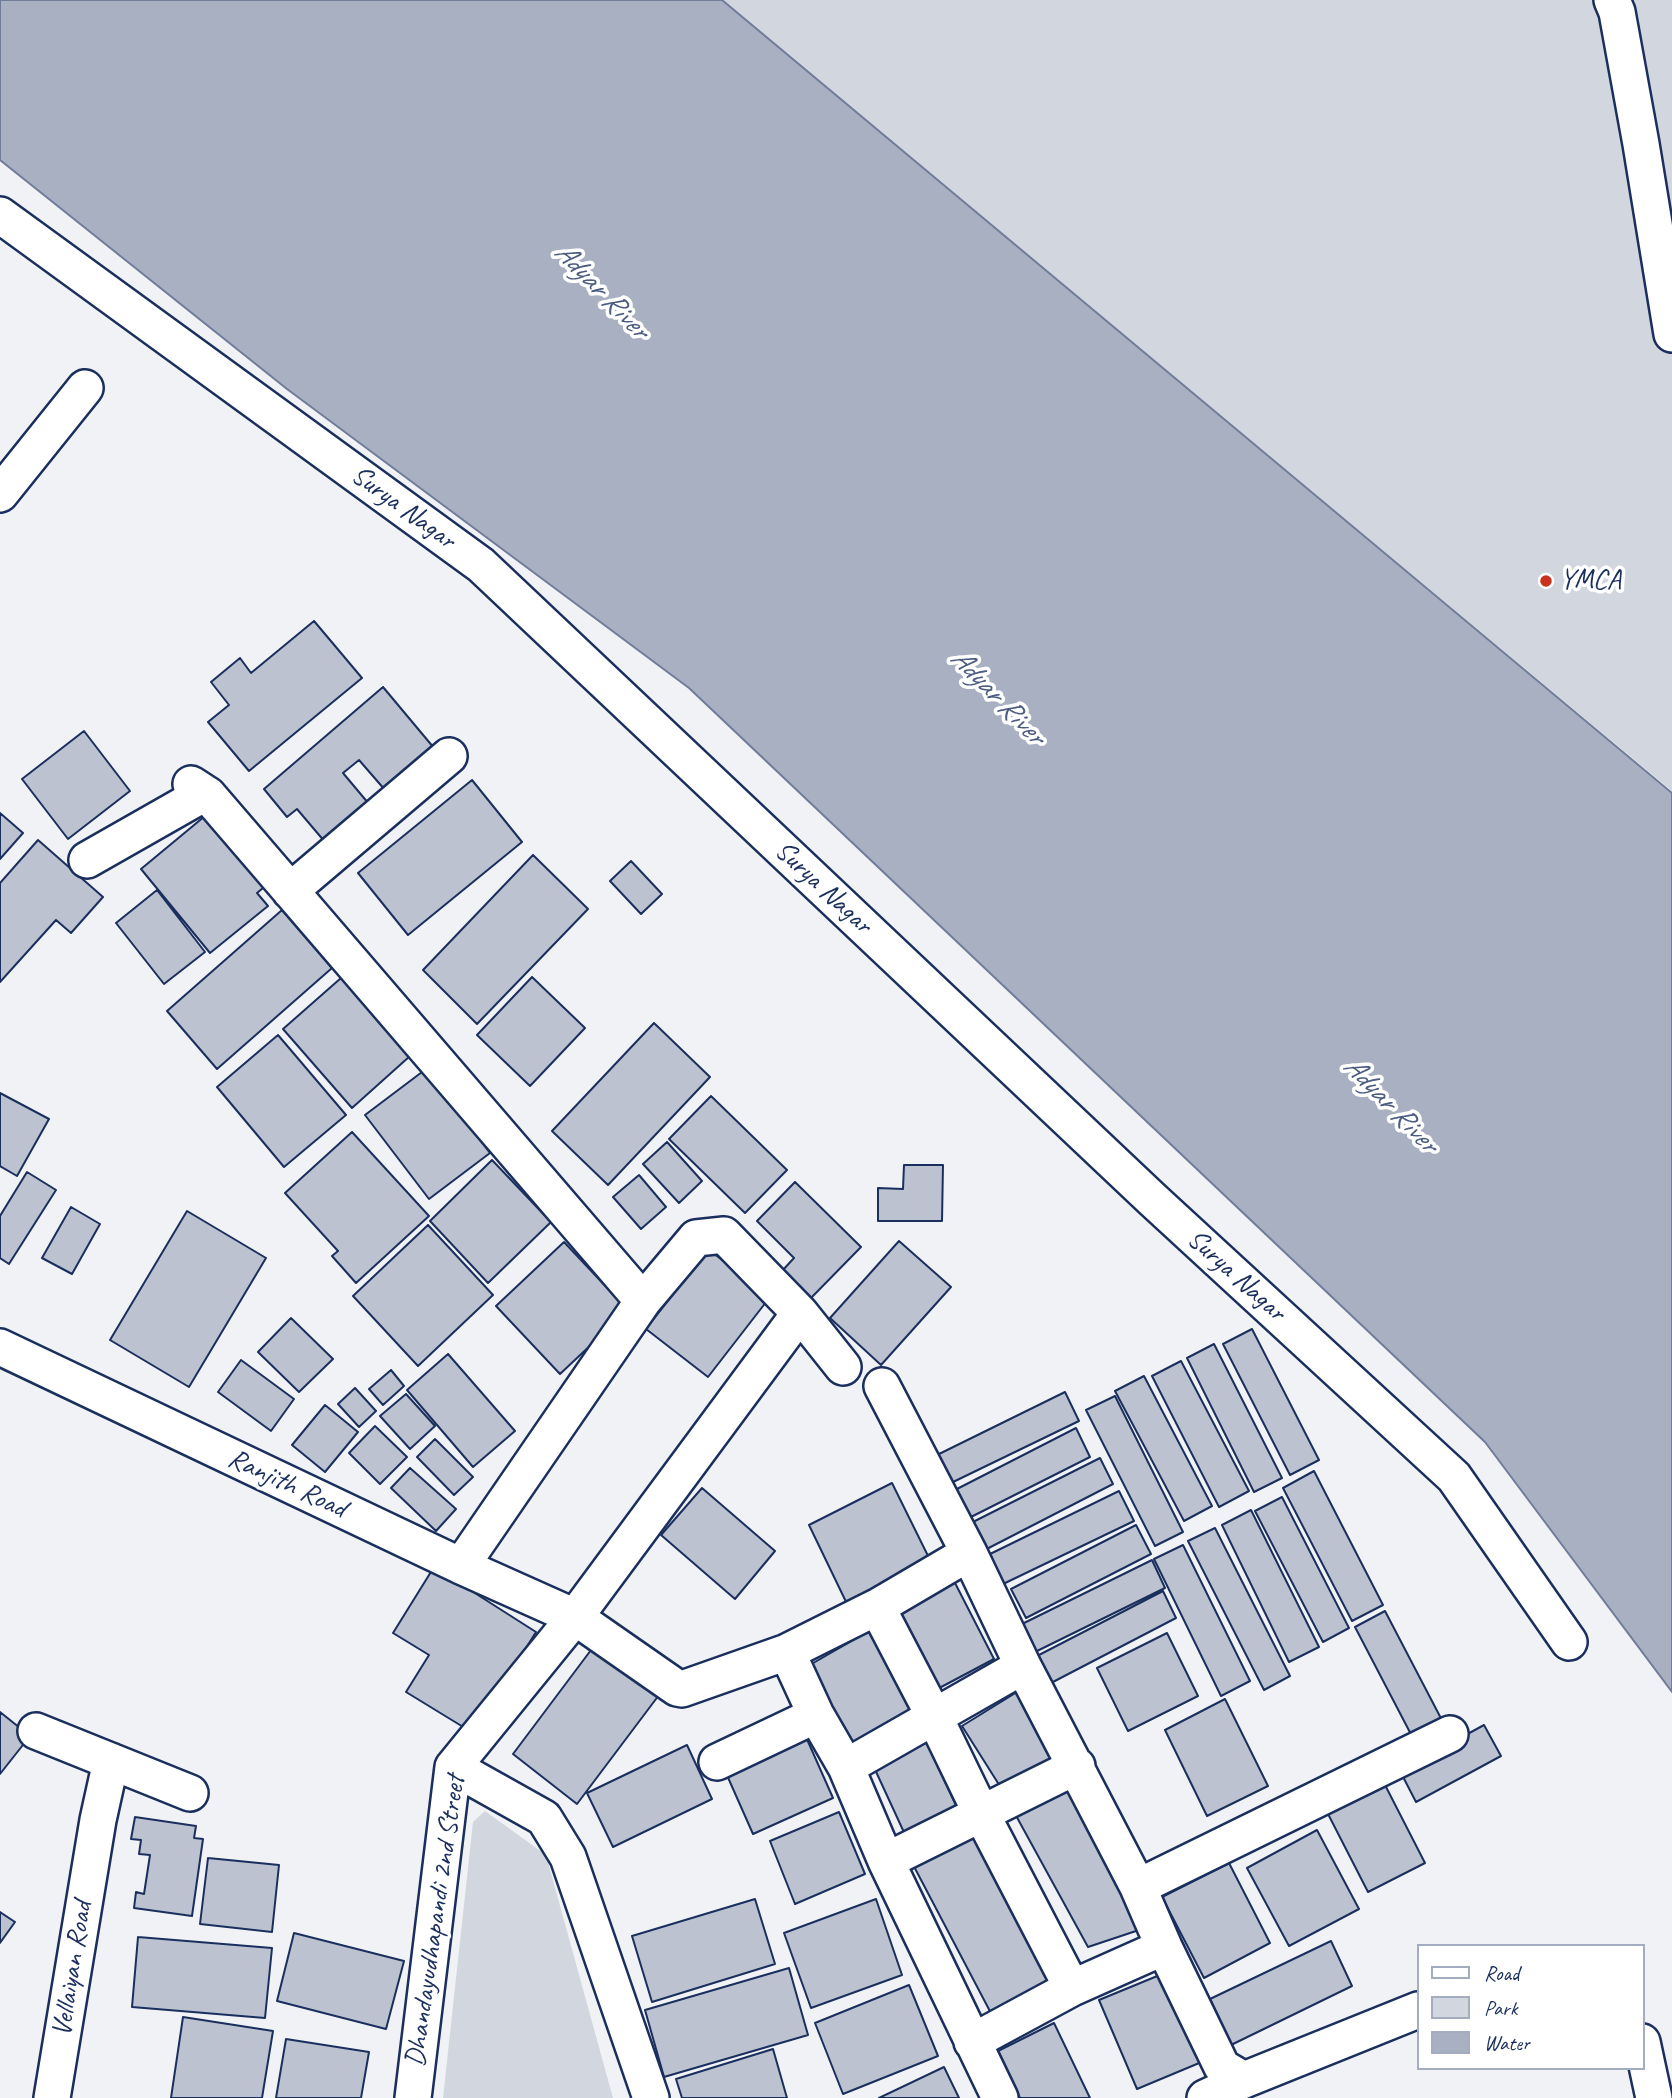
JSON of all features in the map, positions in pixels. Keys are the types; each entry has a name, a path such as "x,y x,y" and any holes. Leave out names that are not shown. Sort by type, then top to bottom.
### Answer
{"street":[{"path":"1612,0 1617,12 1641,144 1672,334"},
{"name":"Surya Nagar","path":"0,215 481,565 1152,1199 1454,1477 1569,1642"},
{"path":"0,494 85,388"},
{"path":"290,891 449,756"},
{"path":"87,860 196,798 191,784 208,795 643,1301"},
{"path":"461,1566 643,1301 696,1238 724,1235 800,1313 842,1367"},
{"name":"Dhandayudhapandi 2nd Street","path":"413,2098 453,1767 575,1618 800,1313"},
{"name":"Ranjith Road","path":"0,1347 575,1618 677,1688 682,1689 787,1652"},
{"path":"882,1387 1138,1887 1222,2067 1244,2080"},
{"path":"969,1553 877,1607 787,1652 816,1715 846,1767 886,1861 1000,2098"},
{"path":"877,1607 1072,1989"},
{"path":"846,1767 1023,1665"},
{"path":"717,1762 816,1715"},
{"path":"36,1731 190,1793"},
{"path":"1138,1887 1450,1734"},
{"name":"Vellaiyan Road","path":"52,2098 111,1761"},
{"path":"886,1861 1077,1766"},
{"path":"453,1767 544,1818 568,1857 651,2098"},
{"path":"972,2042 1072,1989 1164,1947"},
{"path":"1205,2098 1416,2011"},
{"path":"1644,2051 1654,2098"}],"green space":[{"name":"YMCA","path":"722,0 1672,0 1672,791 1167,371"},
{"path":"485,1811 546,1855 613,2098 443,2098 473,1822"}],"water":[{"name":"Adyar River","path":"0,0 722,0 1672,793 1672,1692 1485,1442 689,688 287,389 0,160"}],"building":[{"path":"314,621 362,678 249,771 208,722 229,705 211,682 240,658 251,673"},
{"path":"383,687 434,748 385,790 359,760 343,773 369,804 325,842 297,809 287,817 264,789"},
{"path":"84,731 130,791 68,839 22,779"},
{"path":"472,780 522,842 408,935 358,873"},
{"path":"211,811 269,883 257,893 268,906 210,953 141,869"},
{"path":"0,813 23,833 0,859"},
{"path":"38,840 103,897 71,933 56,920 0,982 0,883"},
{"path":"533,855 588,909 477,1024 423,970"},
{"path":"631,861 662,894 641,914 610,881"},
{"path":"157,890 205,952 164,984 116,923"},
{"path":"282,910 332,968 217,1069 167,1011"},
{"path":"532,977 585,1028 530,1086 477,1035"},
{"path":"341,978 410,1056 352,1108 283,1029"},
{"path":"654,1023 710,1077 608,1185 552,1131"},
{"path":"278,1035 346,1115 284,1167 217,1087"},
{"path":"426,1069 490,1153 429,1199 365,1115"},
{"path":"0,1093 49,1119 17,1176 0,1166"},
{"path":"711,1096 787,1170 745,1213 669,1139"},
{"path":"352,1132 429,1216 356,1283 332,1256 338,1251 285,1193"},
{"path":"667,1142 702,1181 679,1203 643,1164"},
{"path":"492,1160 551,1222 488,1283 430,1221"},
{"path":"904,1165 943,1165 942,1221 878,1221 878,1188 903,1189"},
{"path":"27,1172 56,1190 9,1264 0,1258 0,1216"},
{"path":"639,1175 666,1207 641,1229 613,1197"},
{"path":"795,1182 861,1247 810,1299 782,1271 794,1258 757,1221"},
{"path":"71,1207 100,1224 72,1274 42,1258"},
{"path":"187,1211 266,1258 189,1387 110,1340"},
{"path":"428,1225 493,1295 418,1366 353,1296"},
{"path":"899,1241 951,1287 881,1365 830,1318"},
{"path":"564,1242 628,1310 560,1374 496,1306"},
{"path":"708,1249 770,1297 708,1377 646,1329"},
{"path":"291,1318 333,1359 299,1392 258,1352"},
{"path":"1252,1329 1319,1460 1290,1475 1223,1344"},
{"path":"1214,1344 1282,1478 1254,1492 1187,1358"},
{"path":"448,1354 515,1431 473,1467 407,1390"},
{"path":"241,1360 294,1399 271,1431 218,1392"},
{"path":"1181,1361 1249,1491 1219,1507 1152,1376"},
{"path":"391,1370 404,1386 383,1405 369,1389"},
{"path":"1144,1376 1212,1506 1184,1521 1115,1391"},
{"path":"355,1388 376,1411 359,1427 338,1404"},
{"path":"1065,1392 1079,1421 951,1483 937,1455"},
{"path":"406,1394 435,1426 410,1449 380,1416"},
{"path":"1115,1396 1183,1532 1155,1546 1086,1410"},
{"path":"325,1405 358,1432 325,1472 292,1445"},
{"path":"375,1426 407,1457 380,1484 349,1453"},
{"path":"1076,1428 1090,1457 967,1519 953,1491"},
{"path":"435,1439 473,1477 454,1495 417,1457"},
{"path":"1100,1458 1113,1484 977,1554 963,1527"},
{"path":"410,1468 456,1509 436,1531 391,1488"},
{"path":"1314,1471 1383,1605 1352,1621 1283,1488"},
{"path":"892,1483 933,1566 849,1608 809,1525"},
{"path":"702,1488 775,1551 735,1599 661,1535"},
{"path":"1119,1491 1134,1521 1001,1585 988,1555"},
{"path":"1282,1497 1349,1628 1323,1642 1255,1511"},
{"path":"1251,1510 1319,1647 1289,1662 1222,1525"},
{"path":"1136,1525 1151,1554 1026,1618 1011,1589"},
{"path":"1215,1528 1290,1676 1264,1690 1188,1541"},
{"path":"1183,1545 1250,1681 1221,1696 1154,1559"},
{"path":"1152,1560 1165,1588 1035,1652 1022,1624"},
{"path":"434,1567 536,1632 473,1733 406,1692 429,1655 393,1633"},
{"path":"954,1581 994,1659 928,1694 888,1616"},
{"path":"1163,1591 1176,1618 1051,1683 1037,1656"},
{"path":"1385,1611 1445,1726 1415,1742 1355,1627"},
{"path":"876,1627 922,1708 854,1747 808,1666"},
{"path":"1167,1633 1198,1696 1128,1731 1097,1668"},
{"path":"594,1646 659,1695 577,1804 513,1754"},
{"path":"1017,1692 1058,1768 1003,1791 962,1726"},
{"path":"1225,1699 1268,1786 1207,1816 1165,1730"},
{"path":"0,1712 30,1736 0,1774"},
{"path":"1484,1725 1501,1756 1416,1802 1400,1771"},
{"path":"802,1728 833,1798 753,1834 722,1764"},
{"path":"925,1739 961,1816 908,1841 872,1763"},
{"path":"687,1745 712,1799 613,1847 587,1793"},
{"path":"1068,1778 1139,1930 1088,1947 1014,1812"},
{"path":"1384,1783 1425,1863 1368,1892 1327,1812"},
{"path":"839,1812 865,1874 795,1904 770,1841"},
{"path":"135,1817 196,1826 194,1838 203,1839 192,1916 134,1908 136,1892 144,1894 150,1855 139,1854 141,1840 131,1839"},
{"path":"969,1826 1053,1985 993,2017 909,1857"},
{"path":"1317,1830 1359,1909 1289,1946 1247,1868"},
{"path":"208,1858 279,1865 272,1932 200,1924"},
{"path":"1229,1863 1270,1943 1204,1978 1162,1897"},
{"path":"755,1899 775,1964 652,2002 632,1936"},
{"path":"876,1899 902,1975 811,2008 784,1933"},
{"path":"0,1912 15,1922 0,1943"},
{"path":"294,1933 404,1961 386,2029 277,2001"},
{"path":"138,1937 272,1948 265,2018 132,2007"},
{"path":"1331,1941 1352,1986 1231,2045 1210,1999"},
{"path":"789,1968 808,2035 664,2077 645,2010"},
{"path":"1167,1972 1204,2061 1137,2089 1099,2000"},
{"path":"909,1985 938,2056 843,2094 815,2023"},
{"path":"183,2017 273,2031 262,2098 171,2098"},
{"path":"1054,2023 1090,2098 1020,2098 998,2051"},
{"path":"286,2039 369,2052 361,2098 276,2098"},
{"path":"773,2049 787,2098 682,2098 676,2079"},
{"path":"944,2067 959,2098 879,2098"}],"place":[{"name":"YMCA","path":"1546,581"}]}
